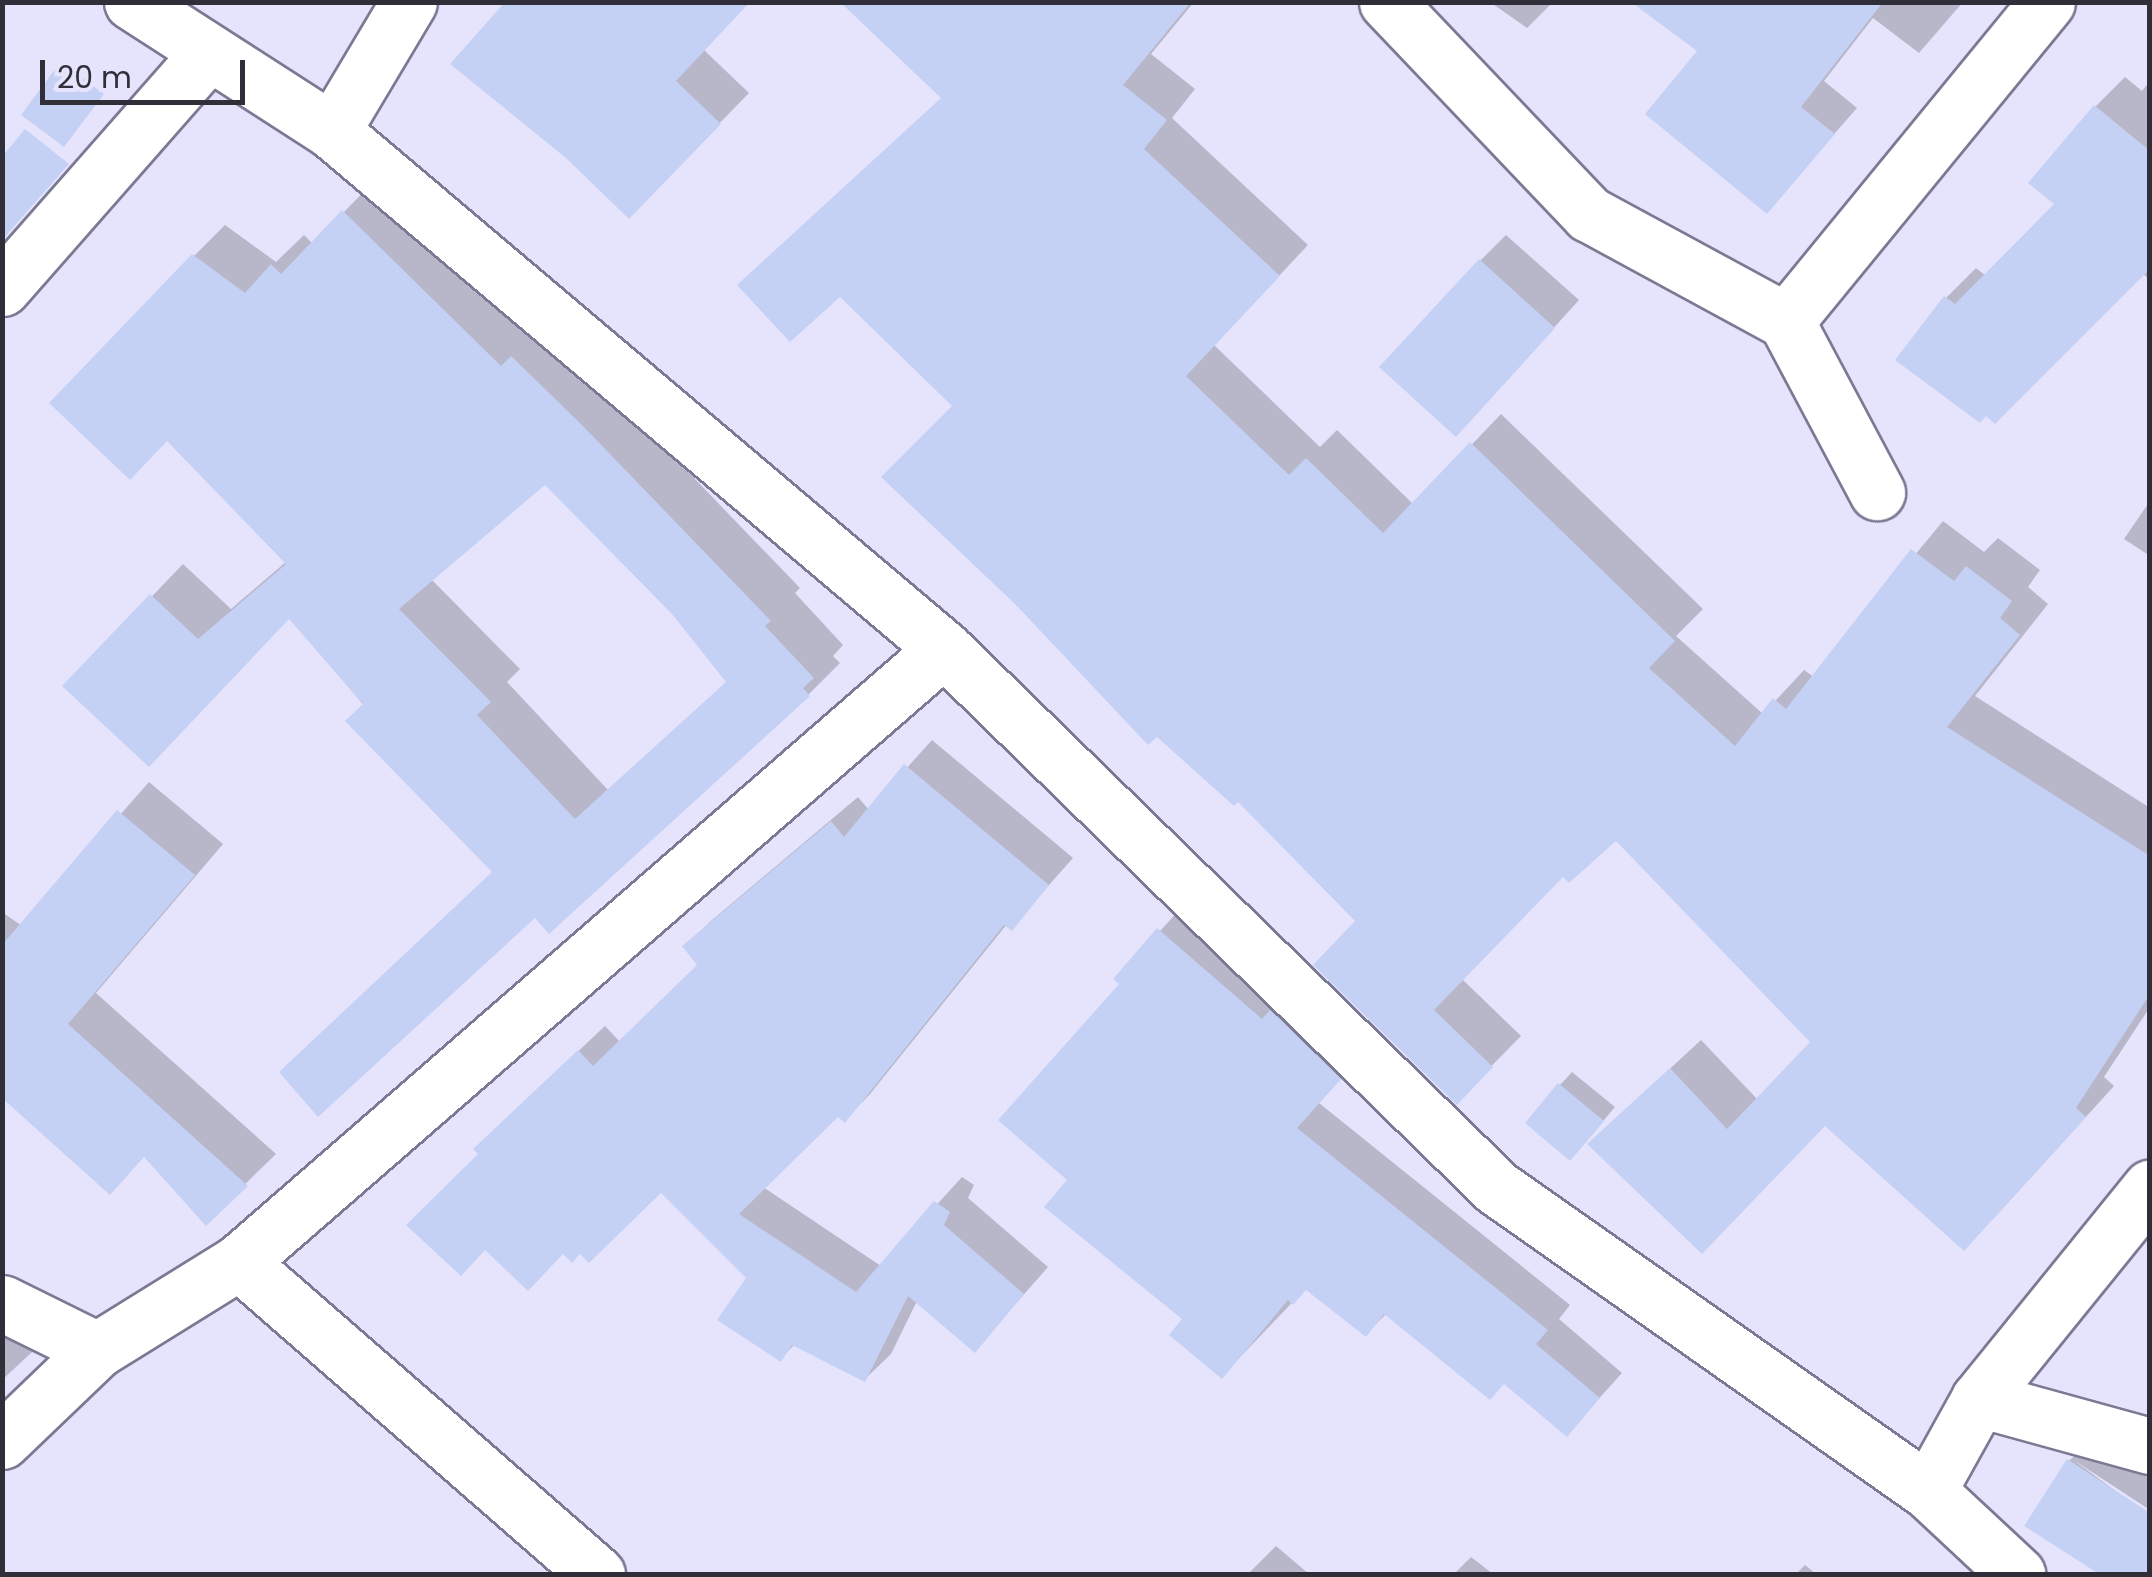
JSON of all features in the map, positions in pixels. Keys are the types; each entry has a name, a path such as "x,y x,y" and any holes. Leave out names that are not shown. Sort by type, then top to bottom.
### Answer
{"street":[{"path":"132,2 207,55 332,130 944,648 1497,1188 1928,1490 2017,1574"},
{"path":"332,130 409,2"},
{"path":"1387,2 1590,214 1786,321 1877,492"},
{"path":"1786,321 2048,2"},
{"path":"2,288 207,55"},
{"path":"2,1441 97,1350 239,1262 944,648"},
{"path":"1928,1490 1979,1399 2150,1188"},
{"path":"239,1262 597,1574"},
{"path":"2,1302 97,1350"},
{"path":"1979,1399 2150,1446"}],"building":[{"path":"505,2 750,2 676,81 721,124 629,219 566,158 450,64"},
{"path":"840,2 1191,2 1123,85 1167,120 1144,149 1280,276 1186,376 1289,475 1306,458 1383,533 1470,442 1675,641 1649,668 1735,746 1773,698 1786,709 1911,549 1954,581 1966,566 2012,601 2000,618 2020,635 1947,727 2150,856 2150,994 2076,1108 2086,1117 1964,1251 1825,1126 1702,1254 1587,1144 1670,1068 1727,1129 1810,1042 1616,841 1569,883 1563,877 1434,1010 1493,1067 1457,1105 1313,965 1355,921 1238,802 1234,806 1157,737 1148,745 1015,604 881,477 952,406 840,297 790,342 737,285 941,98"},
{"path":"1631,2 1883,2 1801,107 1835,134 1767,214 1645,114 1697,51"},
{"path":"61,61 104,94 64,147 21,115"},
{"path":"2094,105 2150,151 2150,269 1995,424 1986,416 1980,423 1895,360 1944,296 1955,304 2054,204 2028,183"},
{"path":"25,129 69,164 2,240 2,157"},
{"path":"342,210 501,366 511,356 582,425 771,621 765,626 814,678 803,688 810,696 549,934 535,918 318,1117 279,1072 492,872 345,721 363,704 289,619 149,767 62,686 150,594 198,639 286,564 167,441 130,480 49,403 192,254 245,293 271,264 281,274","holes":["545,485 672,614 726,682 575,819 477,715 491,702 399,609"]},
{"path":"1479,259 1555,328 1456,437 1379,367"},
{"path":"904,764 1049,885 1012,931 1004,925 845,1123 838,1117 739,1214 856,1292 934,1201 950,1212 944,1225 1024,1294 975,1353 908,1296 865,1382 792,1345 781,1362 717,1320 746,1278 661,1193 589,1263 580,1254 572,1263 563,1254 528,1291 485,1250 461,1276 406,1225 478,1154 473,1149 578,1050 593,1066 697,965 682,946 831,821 844,837"},
{"path":"117,810 195,875 68,1024 248,1186 206,1226 144,1157 110,1195 2,1098 2,945"},
{"path":"1157,928 1262,1019 1270,1010 1341,1079 1297,1128 1548,1330 1536,1344 1600,1398 1567,1437 1504,1384 1490,1400 1384,1314 1366,1337 1306,1290 1293,1305 1288,1300 1222,1379 1169,1335 1182,1319 1044,1207 1067,1180 998,1120 1119,984 1113,979"},
{"path":"1558,1083 1604,1121 1570,1161 1525,1123"},
{"path":"2067,1459 2150,1513 2150,1574 2099,1574 2024,1526"}]}
